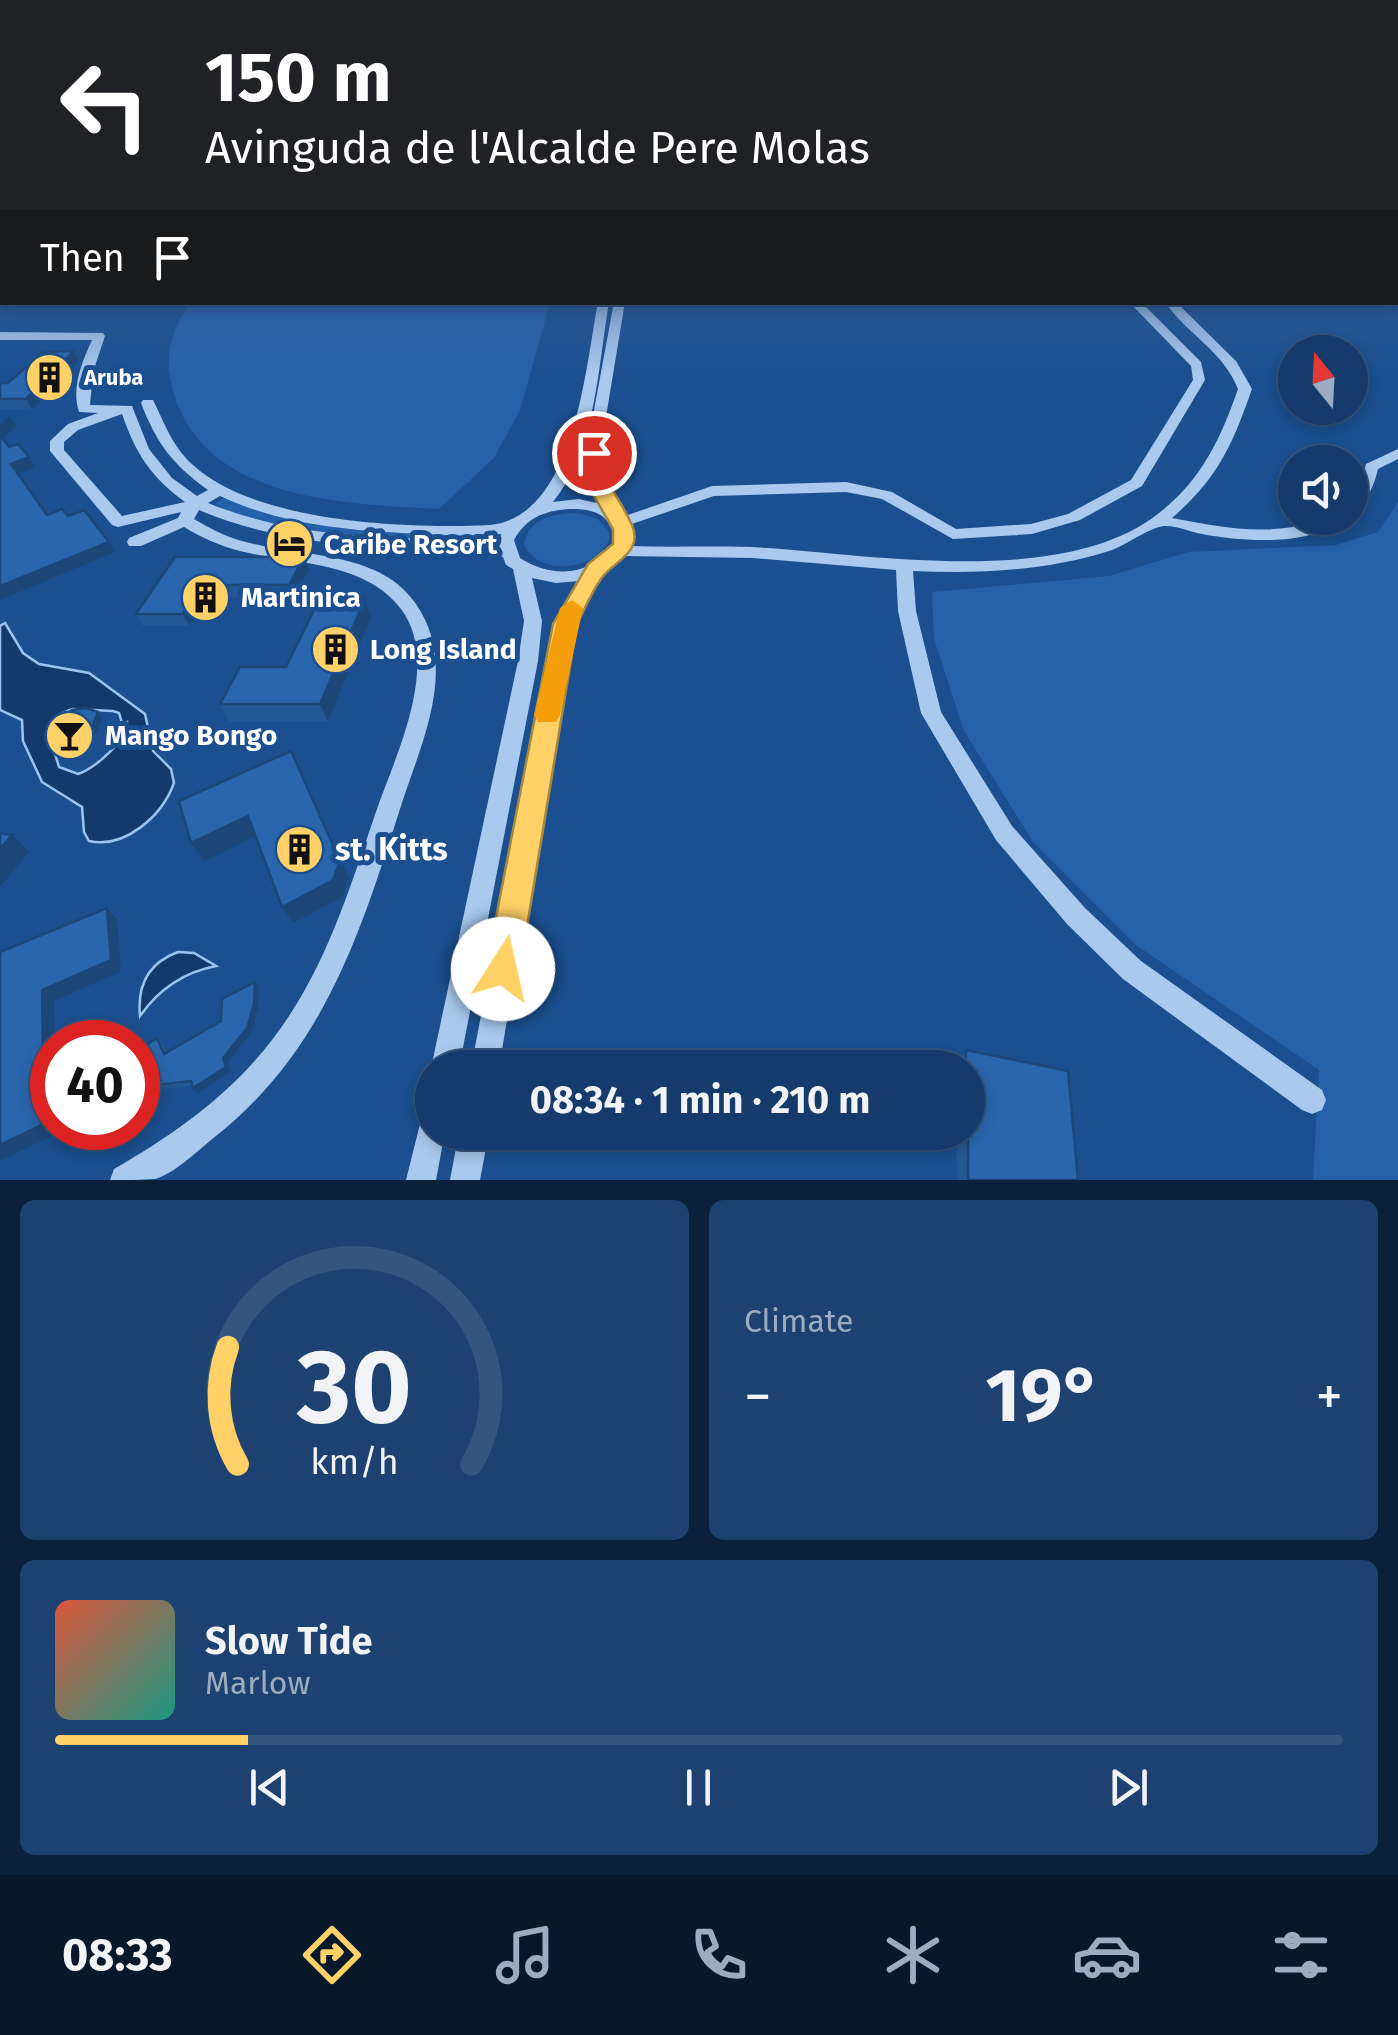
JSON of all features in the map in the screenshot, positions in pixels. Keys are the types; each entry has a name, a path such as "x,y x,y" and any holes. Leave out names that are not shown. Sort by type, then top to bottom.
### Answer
{"street":[{"path":"449,1050 528,662 533,620 506,540 513,527 536,511 562,482 572,458 603,305"},
{"path":"489,1050 561,642 570,610 596,570 620,551 625,536 597,484 594,453 619,305"},
{"path":"536,511 579,504 618,520 712,491 846,487 887,494 954,534 1032,529 1074,517 1138,483 1199,380 1197,365 1137,305"},
{"path":"620,551 736,551 904,566 1013,566 1090,550 1159,520 1195,490 1244,390 1242,378 1228,359 1173,305"},
{"path":"0,336 99,336 84,382 91,409 141,408 148,403 159,431 177,458 221,490 263,509 343,525 480,530 513,527"},
{"path":"125,408 141,454 206,536 235,546 350,568 390,586 410,608 416,622 426,688 355,912 327,982 304,1020 258,1077 182,1144 125,1180"},
{"path":"125,408 66,430 57,441 57,451 118,522 190,513 318,538 477,546 514,560 540,576 563,577 596,570"},
{"path":"1368,480 1371,467 1398,453"},
{"path":"135,542 190,513 221,490"},
{"path":"1159,520 1260,536 1278,534"},
{"path":"904,566 907,610 931,712 1004,832 1076,916 1132,970 1312,1100"},
{"path":"422,1180 428,1150"},
{"path":"465,1180 471,1150"}],"shaded area":[{"path":"188,305 549,305 520,410 494,458 439,509 365,504 288,491 253,479 221,461 195,436 177,403 169,363 176,327"},
{"path":"224,498 313,523 466,535 463,539 401,539 303,533 241,517 214,504"},
{"path":"1398,502 1398,1180 1313,1180 1319,1070 1136,945 1033,842 964,731 934,639 932,592 1109,576 1188,552 1336,545 1378,532"},
{"path":"569,513 589,516 604,525 610,537 604,548 582,563 568,566 554,566 531,555 524,544 534,525"},
{"path":"5,623 23,653 39,664 89,673 145,714 153,751 171,769 174,783 161,807 129,835 116,840 89,841 84,832 82,807 42,782 23,741 22,720 0,710 0,626","holes":["73,709 119,713 122,723 127,722 122,737 109,753 78,774 59,767 49,732 54,719"]},
{"path":"178,952 194,953 216,966 173,983 140,1016 140,994 147,976 159,962"}],"building":[{"path":"74,351 26,399 0,399 0,383 8,383 43,352"},
{"path":"0,435 9,447 18,444 29,457 11,464 47,515 62,509 68,516 84,510 109,542 0,586"},
{"path":"175,557 304,557 289,585 200,585 183,614 136,614"},
{"path":"365,599 320,704 220,704 240,667 286,667 319,600"},
{"path":"86,708 98,712 92,728 75,738 51,737 51,728 72,710"},
{"name":"st. Kitts","path":"291,751 340,861 333,880 282,907 248,816 191,843 179,801"},
{"path":"0,833 12,835 0,849"},
{"path":"107,908 111,960 42,990 42,1020 30,1020 30,1131 0,1145 0,952"},
{"path":"255,982 247,1028 223,1058 226,1067 193,1088 191,1081 160,1084 160,1045 164,1054 221,1021 222,999"},
{"path":"985,1054 1068,1071 1078,1180 968,1180 968,1150 985,1150"}],"slow traffic":[{"path":"547,715 565,624 572,608"}],"place":[{"name":"Aruba","path":"49,377"},
{"name":"Caribe Resort","path":"289,544"},
{"name":"Martinica","path":"206,597"},
{"name":"Long Island","path":"335,649"},
{"name":"Mango Bongo","path":"70,735"},
{"name":"st. Kitts","path":"300,849"}],"route":[{"path":"503,969 565,624 596,570 614,558 624,544 624,529 597,484 594,453"}]}
